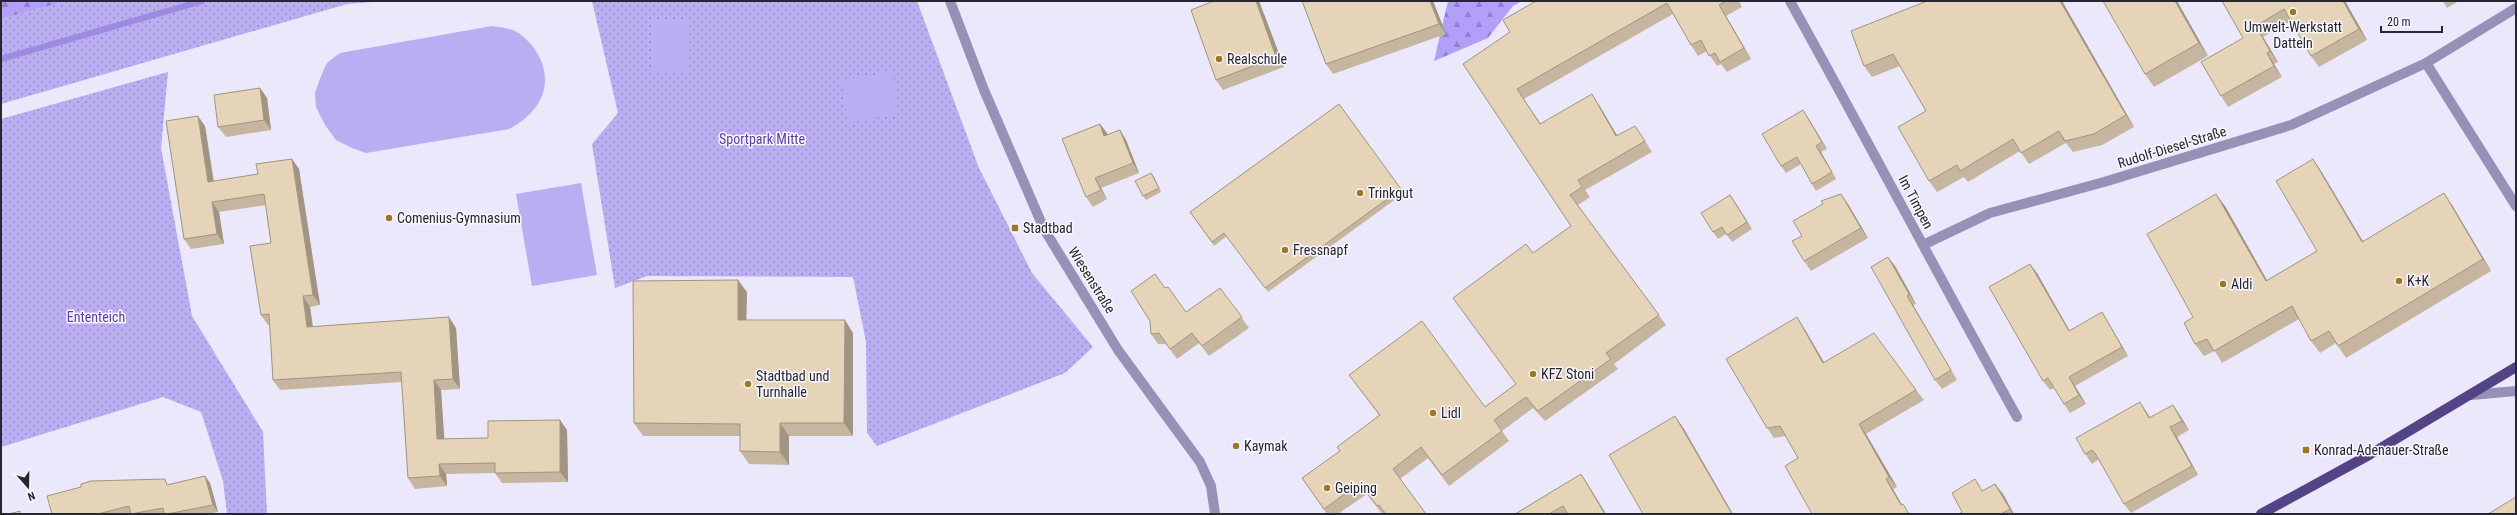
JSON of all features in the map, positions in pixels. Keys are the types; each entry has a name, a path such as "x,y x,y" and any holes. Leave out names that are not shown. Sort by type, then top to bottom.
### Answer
{"main road":[{"path":"2261,514 2471,395 2516,367"}],"street":[{"name":"Wiesenstraße","path":"950,1 984,90 1044,229 1118,350 1186,440 1200,462 1211,486 1214,514"},
{"name":"Im Timpen","path":"1790,1 1865,135 2017,417"},
{"name":"Rudolf-Diesel-Straße","path":"1923,245 1990,213 2104,182 2291,125 2426,63 2516,8"},
{"path":"2426,63 2516,206"},
{"path":"2471,395 2516,391"}],"green space":[{"path":"1,1 67,1 1,19"},
{"path":"67,1 385,1 347,4 1,104 1,19"},
{"name":"Sportpark Mitte","path":"592,1 917,1 979,168 1032,273 1093,347 1065,373 877,446 867,433 866,342 853,277 647,276 615,288 592,144 618,113"},
{"path":"1448,1 1522,1 1513,6 1488,38 1434,61"},
{"path":"653,19 690,19 689,71 653,72"},
{"path":"492,26 513,30 526,39 536,51 542,63 545,74 545,85 542,96 537,105 530,114 509,129 366,153 336,140 325,125 316,107 315,93 327,63 340,53"},
{"name":"Ententeich","path":"168,72 161,148 192,316 263,432 267,514 227,514 223,481 201,412 163,397 1,447 1,119"},
{"path":"893,72 898,114 848,123 841,80"},
{"path":"581,183 597,275 532,286 516,194"}],"building":[{"path":"1214,1 1256,1 1276,57 1216,80 1191,10"},
{"path":"1302,1 1430,1 1439,24 1326,64"},
{"path":"1536,1 1726,1 1719,5 1744,48 1720,62 1715,53 1709,56 1701,40 1691,45 1667,3 1517,89 1540,124 1592,94 1616,136 1635,126 1645,141 1578,180 1582,187 1570,195 1659,315 1606,353 1611,359 1538,411 1526,397 1494,420 1502,431 1442,475 1421,447 1393,469 1426,514 1386,514 1379,505 1377,506 1360,483 1324,509 1302,478 1340,451 1337,447 1380,415 1349,375 1422,321 1485,407 1516,384 1453,298 1526,244 1533,253 1571,226 1463,64 1510,32 1503,20"},
{"path":"1927,1 2060,1 2126,115 2094,134 2065,141 2059,131 2021,153 2013,139 1960,171 1957,165 1929,181 1898,127 1926,111 1893,54 1864,66 1851,31"},
{"path":"2103,1 2175,1 2199,43 2145,74"},
{"path":"2222,1 2343,1 2359,29 2311,56 2284,9 2256,26 2270,51 2267,53 2274,66 2221,96 2201,62 2243,38"},
{"path":"260,88 264,120 218,127 214,95"},
{"path":"1339,104 1401,189 1265,288 1224,233 1212,242 1190,212"},
{"path":"1803,110 1822,142 1816,146 1832,172 1812,184 1797,157 1781,166 1762,134"},
{"path":"198,116 208,182 258,174 256,164 292,159 313,295 303,296 307,327 449,317 453,379 434,380 437,439 488,438 488,421 560,420 560,472 495,473 495,463 439,464 440,476 408,478 401,372 273,380 269,314 261,315 250,246 271,243 264,194 212,202 217,234 184,239 166,121"},
{"path":"1100,124 1104,136 1120,130 1133,163 1095,178 1101,190 1086,197 1062,139"},
{"path":"2313,159 2362,242 2444,193 2483,259 2338,346 2329,331 2311,341 2292,306 2214,351 2207,339 2195,344 2184,323 2193,317 2147,234 2216,194 2266,281 2317,251 2276,181"},
{"path":"1151,173 1159,188 1143,196 1135,181"},
{"path":"1841,194 1861,228 1804,261 1792,241 1802,236 1793,221 1823,204 1821,201"},
{"path":"1730,195 1747,222 1727,235 1722,227 1713,232 1701,213"},
{"path":"1888,257 1909,294 1907,296 1951,370 1935,380 1871,267"},
{"path":"2030,264 2069,331 2102,312 2122,347 2069,377 2079,395 2064,404 2048,378 2043,381 1989,287"},
{"path":"1155,274 1165,288 1168,287 1186,312 1220,288 1242,317 1202,346 1192,333 1170,349 1159,333 1151,334 1150,321 1131,291"},
{"name":"Stadtbad und Turnhalle","path":"738,280 738,320 845,320 844,423 780,423 780,452 740,451 740,424 634,423 633,281"},
{"path":"1797,317 1823,363 1874,333 1916,390 1859,424 1889,477 1886,479 1901,505 1903,504 1909,514 1812,514 1785,466 1798,458 1780,426 1767,428 1726,359"},
{"path":"2140,402 2149,418 2173,405 2182,421 2170,427 2192,466 2124,504 2095,453 2092,450 2085,454 2076,438"},
{"path":"1675,416 1732,514 1643,514 1609,455"},
{"path":"1581,474 1605,514 1568,514 1563,506 1549,514 1515,514"},
{"path":"205,476 213,505 167,514 164,514 163,508 131,514 129,506 98,514 52,514 47,496 81,487 81,484 91,481 165,479 167,485"},
{"path":"1975,479 1982,491 1995,484 2010,509 2001,514 1959,514 1962,512 1952,493"},
{"path":"2516,497 2516,514 2488,514"},
{"path":"20,511 20,514 9,514"}],"waterway":[{"path":"1,59 202,1"}],"place":[{"name":"Umwelt-Werkstatt Datteln","path":"2293,12"},
{"name":"Realschule","path":"1219,59"},
{"name":"Trinkgut","path":"1360,193"},
{"name":"Comenius-Gymnasium","path":"389,218"},
{"name":"Stadtbad","path":"1015,228"},
{"name":"Fressnapf","path":"1285,250"},
{"name":"K+K","path":"2399,281"},
{"name":"Aldi","path":"2223,284"},
{"name":"KFZ Stoni","path":"1533,374"},
{"name":"Stadtbad und Turnhalle","path":"748,384"},
{"name":"Lidl","path":"1433,413"},
{"name":"Kaymak","path":"1236,446"},
{"name":"Konrad-Adenauer-Straße","path":"2306,450"},
{"name":"Geiping","path":"1327,488"}]}
